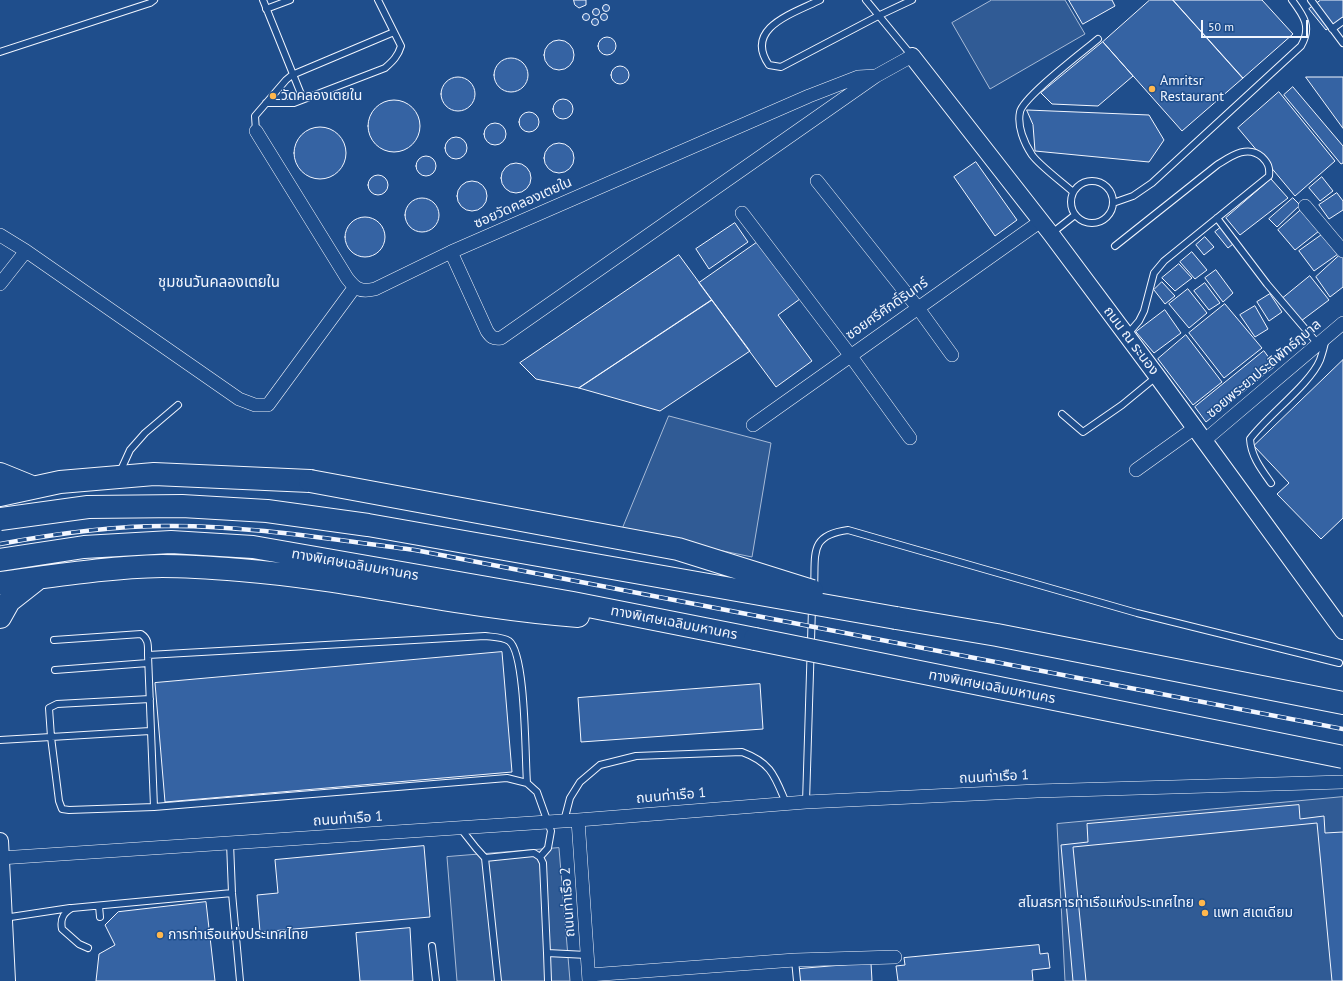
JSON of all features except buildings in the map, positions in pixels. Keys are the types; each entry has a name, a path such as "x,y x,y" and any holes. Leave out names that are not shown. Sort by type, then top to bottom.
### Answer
{"highway":[{"path":"0,474 32,487"},
{"path":"0,494 60,482 154,474 310,481 678,549 896,618"},
{"path":"0,519 88,507 182,506 267,511 376,526 997,635 1343,703"},
{"name":"ทางพิเศษเฉลิมมหานคร","path":"0,560 84,547 171,542 253,547 573,603 1343,756"},
{"path":"0,583 105,570 163,566 241,570 315,579 526,613 673,623"},
{"path":"0,618 9,601 37,578"}],"street":[{"path":"451,252 487,331 491,337 495,339 500,338 876,76 912,56"},
{"name":"ถนน ณ ระนอง","path":"912,56 1041,221 1127,335 1343,631"},
{"name":"ซอยวัดคลองเตยใน","path":"354,288 361,291 375,289 451,252 809,96 858,77 876,76"},
{"path":"0,235 26,251 239,399 255,405 268,405 354,288 256,131"},
{"path":"817,181 918,308 952,355"},
{"path":"1305,206 1343,251"},
{"path":"742,213 850,355 910,438"},
{"name":"ซอยศรีศักดิ์รินทร์","path":"753,425 1041,221"},
{"path":"0,284 26,251"},
{"name":"ซอยพระยาประดิพัทธ์ภูบาล","path":"1136,470 1200,434 1343,323"},
{"name":"ถนนท่าเรือ 1","path":"1,858 564,821 786,803 1045,791 1343,782"},
{"name":"ถนนท่าเรือ 2","path":"578,820 589,978"},
{"path":"0,841 7,981"},
{"path":"589,978 794,960 895,956"}],"lane":[{"path":"0,52 150,3 154,0"},
{"path":"263,0 292,75 303,99"},
{"path":"266,9 290,0"},
{"path":"266,103 294,103 385,68 398,55 401,46 378,0"},
{"path":"820,0 778,22 766,31 761,42 762,56 769,65 781,67 880,15 912,0"},
{"path":"866,0 880,15 912,56"},
{"path":"1113,204 1132,196 1152,183 1301,46 1306,37 1307,27 1302,14 1292,0"},
{"path":"1311,0 1343,43"},
{"path":"1332,29 1343,21"},
{"path":"256,131 254,122 256,116 286,80 292,75 394,32"},
{"path":"1073,192 1033,156 1023,138 1019,123 1020,110 1030,97 1098,39"},
{"path":"1115,246 1217,165 1234,155 1250,150 1258,154 1270,167 1269,176 1164,260 1154,274 1144,310 1139,321 1127,335"},
{"path":"1091,180 1104,184 1112,194 1113,208 1106,219 1093,224 1080,220 1071,210 1070,196 1073,192 1078,185 1091,180"},
{"path":"1051,234 1075,215"},
{"path":"1217,218 1267,284 1322,340 1320,361 1308,378 1260,426 1250,439 1251,448 1256,461 1271,483"},
{"path":"1062,414 1083,432 1122,405 1157,376"},
{"path":"118,477 130,450 145,433 178,405"},
{"path":"806,802 811,626 816,549 822,538 832,532 848,530 1137,613 1339,663"},
{"path":"54,640 141,634 145,637 148,655 154,806"},
{"path":"148,655 485,636 498,637 509,641 517,653 522,682 527,783"},
{"path":"55,670 148,663"},
{"path":"150,699 52,705 49,708 59,801 62,809 154,806 507,778 527,783 537,792 551,831 548,848 540,857"},
{"path":"0,740 150,731"},
{"path":"564,821 570,798 580,782 600,765 636,756 742,752 755,757 772,771 786,803"},
{"path":"460,827 485,858 498,981"},
{"path":"230,843 232,893 240,981"},
{"path":"485,858 534,853 540,857 543,863 545,889 548,981"},
{"path":"4,918 72,908 232,893"},
{"path":"99,906 100,917"},
{"path":"72,908 64,914 62,919 62,929 79,944 88,948"},
{"path":"432,946 436,981"},
{"path":"547,953 587,955"},
{"path":"794,960 797,981"}],"shaded area":[{"path":"992,0 1065,0 1085,34 990,89 952,23"},
{"path":"669,416 771,443 752,557 622,530"},
{"name":"แพท สเตเดียม","path":"1343,797 1343,981 1065,981 1057,824"},
{"path":"559,848 570,981 457,981 447,857"}],"railway":[{"path":"0,544 61,534 124,527 196,526 290,534 415,550 1343,729"}],"place":[{"name":"Amritsr Restaurant","path":"1152,89"},
{"name":"วัดคลองเตยใน","path":"273,96"},
{"name":"สโมสรการท่าเรือแห่งประเทศไทย","path":"1202,903"},
{"name":"แพท สเตเดียม","path":"1205,913"},
{"name":"การท่าเรือแห่งประเทศไทย","path":"160,935"}],"district":[{"name":"ชุมชนวันคลองเตยใน","path":"219,283"}]}
